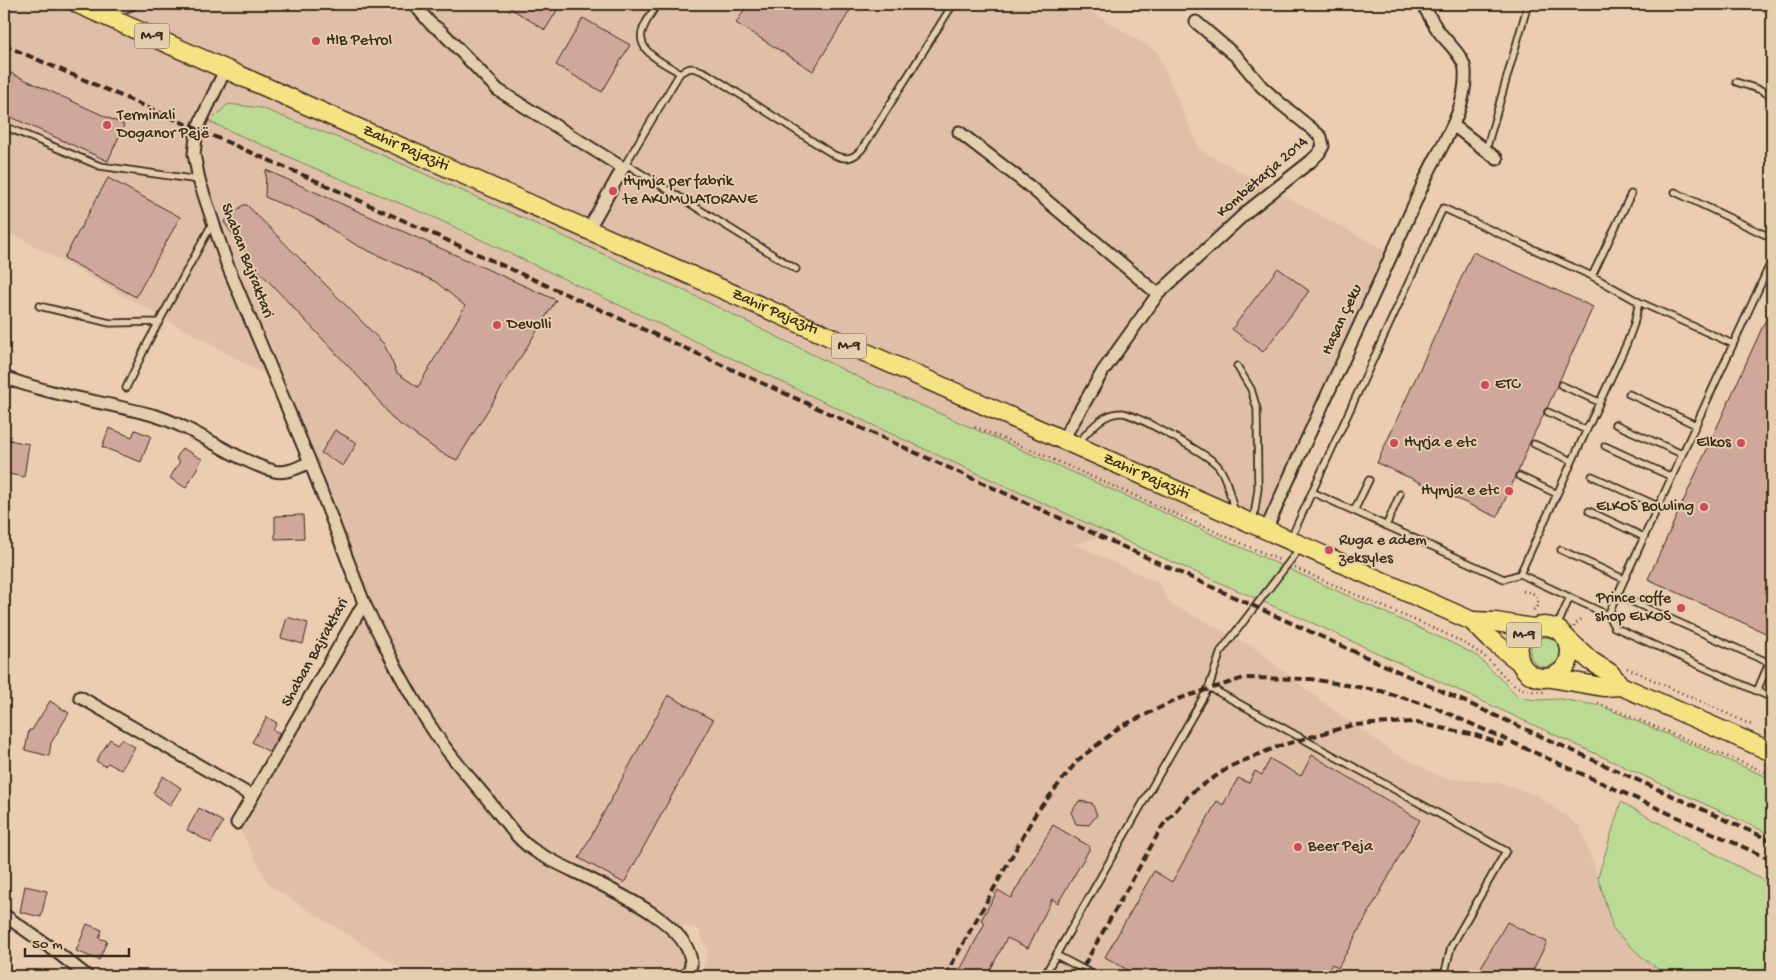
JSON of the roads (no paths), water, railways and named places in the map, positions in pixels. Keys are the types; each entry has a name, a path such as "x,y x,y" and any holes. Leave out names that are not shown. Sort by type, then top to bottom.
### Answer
{"main road":[{"name":"Zahir Pajaziti","path":"78,4 226,68 1068,444 1472,621 1490,639 1520,662"},
{"name":"Zahir Pajaziti","path":"1472,621 1531,620"},
{"name":"M-9","path":"1621,686 1551,685 1523,669 1518,647 1531,620 1566,634 1591,661 1610,673 1621,686 1772,752"},
{"path":"1551,685 1568,663 1570,648 1566,634"}],"street":[{"path":"102,14 131,4"},
{"path":"414,4 430,23 442,32 498,90 625,166 588,230"},
{"name":"Hasan Çeku","path":"1259,527 1330,386 1392,254 1434,158 1453,125 1465,84 1465,67 1428,16 1423,4"},
{"name":"Kombëtarja 2014","path":"1068,444 1103,371 1158,294 1249,210 1319,153 1323,146 1321,137 1262,87 1237,57 1196,22"},
{"name":"Shaban Bajraktari","path":"226,68 197,129 194,154 199,180 227,264 310,462 364,603 237,823"},
{"path":"1453,125 1497,159"},
{"path":"959,132 1029,186 1158,294"},
{"path":"4,377 87,401 156,417 200,434 247,460 276,472 293,470 310,462"},
{"path":"364,603 408,688 436,735 514,832 533,850 608,887 669,926 686,945 691,965 688,976"},
{"path":"80,698 252,796"},
{"path":"4,914 87,976"}],"lane":[{"path":"657,4 642,33 642,43 648,52 680,73"},
{"path":"796,269 625,166 680,73 687,68 697,68 834,155 850,159 856,156 862,149 953,4"},
{"path":"1486,150 1528,4"},
{"path":"1736,82 1760,90 1772,97"},
{"path":"4,126 100,166 199,180"},
{"path":"1675,192 1772,238"},
{"path":"1592,276 1631,194"},
{"path":"1044,976 1209,687 1222,651 1296,543 1312,492 1443,208 1592,276 1639,302 1733,344"},
{"path":"126,388 148,342 213,223"},
{"path":"1608,615 1772,260"},
{"path":"1520,574 1634,324 1639,302"},
{"path":"39,306 110,324 160,322"},
{"path":"1237,366 1251,389 1257,409 1259,527"},
{"path":"1561,385 1599,402"},
{"path":"1629,394 1696,425"},
{"path":"1068,444 1105,417 1122,412 1143,421 1195,448 1218,466 1228,489 1236,517"},
{"path":"1548,412 1586,430"},
{"path":"1615,424 1682,454"},
{"path":"1534,444 1572,461"},
{"path":"1605,446 1672,477"},
{"path":"1519,476 1557,494"},
{"path":"1592,476 1658,506"},
{"path":"1354,511 1369,480"},
{"path":"1312,492 1504,579 1520,574 1608,615 1614,627 1772,698"},
{"path":"1386,526 1400,494"},
{"path":"1589,511 1644,537"},
{"path":"1561,550 1624,579"},
{"path":"1617,595 1771,664 1757,691"},
{"path":"1566,634 1570,597"},
{"path":"1209,687 1506,851 1451,947 1444,976"},
{"path":"1056,954 1096,976"}],"railway":[{"path":"4,45 312,179 1772,841"},
{"path":"945,976 1036,813 1078,760 1120,727 1178,699 1244,678 1311,679 1381,691 1434,707 1772,860"},
{"path":"1078,976 1163,825 1191,793 1231,766 1279,746 1352,725 1412,722 1475,735 1504,745"}],"place":[{"name":"HIB Petrol","path":"316,41"},
{"name":"Terminali Doganor Pejë","path":"107,125"},
{"name":"Hymja per fabrik te AKUMULATORAVE","path":"613,191"},
{"name":"Devolli","path":"497,325"},
{"name":"ETC","path":"1485,385"},
{"name":"Hyrja e etc","path":"1394,443"},
{"name":"Elkos","path":"1741,443"},
{"name":"Hymja e etc","path":"1509,491"},
{"name":"ELKOS Bowling","path":"1704,507"},
{"name":"Ruga e adem zeksyles","path":"1329,550"},
{"name":"Prince coffe shop ELKOS","path":"1681,608"},
{"name":"Beer Peja","path":"1298,847"}]}
